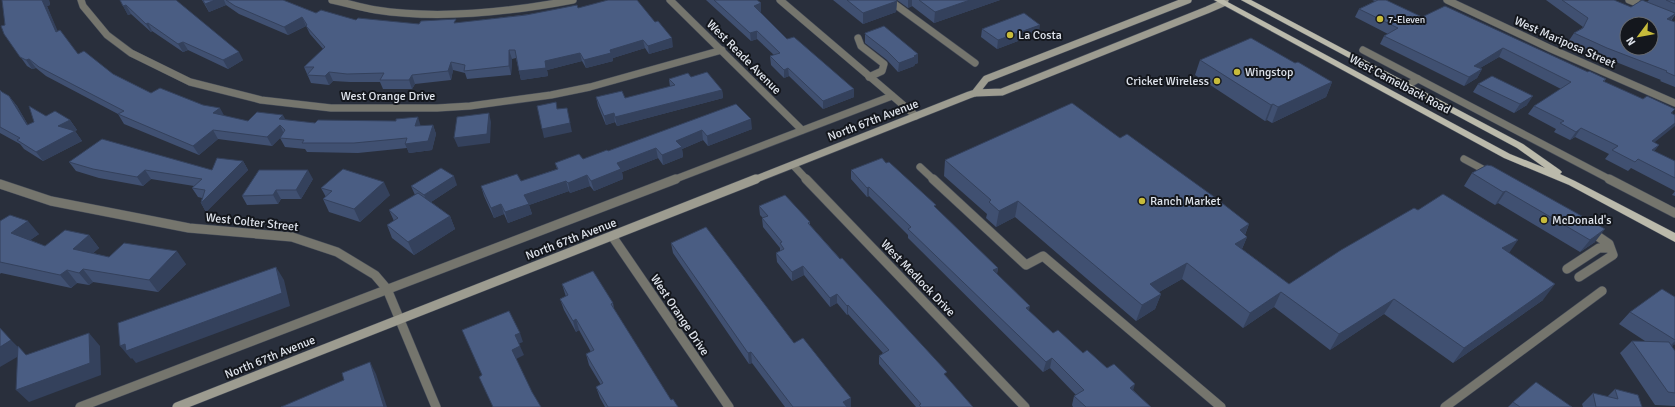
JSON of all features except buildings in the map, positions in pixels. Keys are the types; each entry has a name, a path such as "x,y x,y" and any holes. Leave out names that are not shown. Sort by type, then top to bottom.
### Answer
{"main road":[{"name":"North 67th Avenue","path":"975,93 986,79 1188,0"},
{"name":"West Camelback Road","path":"1245,0 1520,146 1572,183"},
{"name":"North 67th Avenue","path":"177,407 975,93 1002,92 1222,1"},
{"name":"West Camelback Road","path":"1222,1 1507,156 1572,183 1675,238"}],"street":[{"name":"West Orange Drive","path":"81,0 83,6 107,35 131,53 190,82 261,100 331,108 438,108 470,106 551,95 590,88 722,50"},
{"path":"332,0 376,10 417,14 485,12 541,6 573,0"},
{"name":"West Reade Avenue","path":"670,0 802,130"},
{"path":"780,0 916,116"},
{"path":"889,0 976,63"},
{"name":"West Mariposa Street","path":"1447,0 1563,54 1675,103"},
{"path":"1629,0 1655,10"},
{"path":"858,38 861,46 884,64 882,71 869,77"},
{"name":"West Camelback Road","path":"1363,50 1675,213"},
{"path":"1406,86 1418,79"},
{"path":"80,407 892,96"},
{"path":"1464,159 1498,178"},
{"name":"West Medlock Drive","path":"793,165 1025,407"},
{"path":"920,167 1026,265 1043,256 1221,407"},
{"name":"West Colter Street","path":"0,184 52,201 103,212 189,228 292,237 337,252 361,265 375,275 387,290 436,407"},
{"path":"1579,277 1613,255 1609,244 1585,228"},
{"name":"West Orange Drive","path":"612,236 729,407"},
{"path":"1567,269 1599,248 1610,248"},
{"path":"1446,407 1602,291"}],"place":[{"name":"7-Eleven","path":"1380,19"},
{"name":"La Costa","path":"1010,35"},
{"name":"Wingstop","path":"1237,72"},
{"name":"Cricket Wireless","path":"1217,81"},
{"name":"Ranch Market","path":"1142,201"},
{"name":"McDonald's","path":"1544,220"}]}
